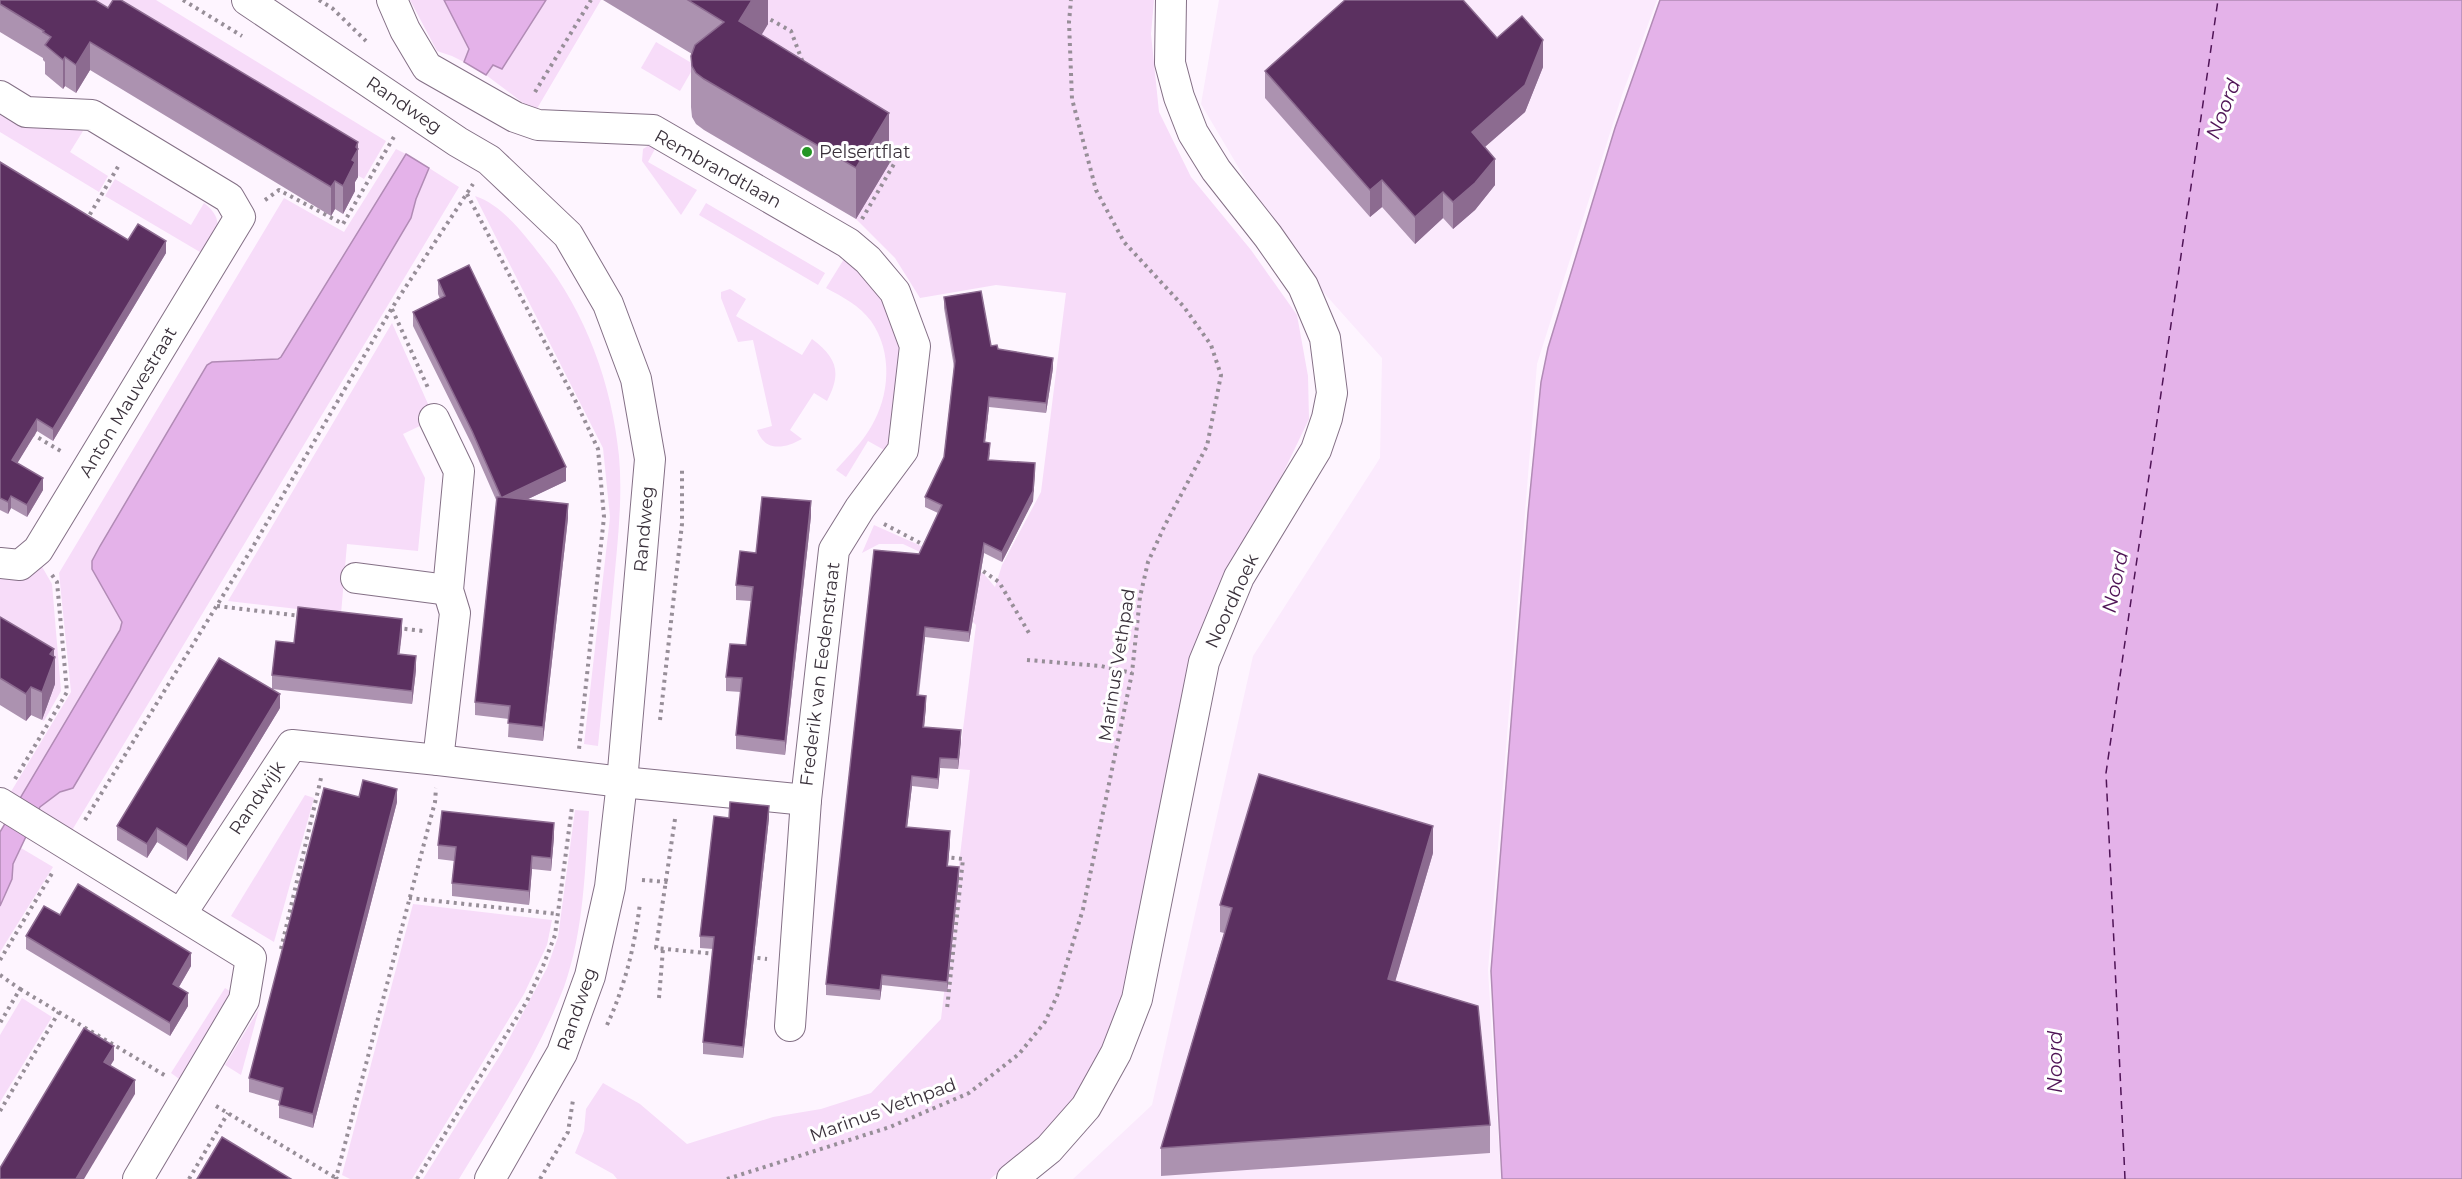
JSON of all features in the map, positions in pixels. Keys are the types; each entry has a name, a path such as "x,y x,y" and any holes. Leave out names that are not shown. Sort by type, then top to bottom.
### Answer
{"street":[{"path":"247,0 281,8"},
{"name":"Rembrandtlaan","path":"392,0 405,30 427,67 514,117 538,125 653,130 858,251"},
{"name":"Noordhoek","path":"1012,1179 1049,1149 1086,1107 1116,1053 1137,999 1203,662 1239,577 1316,450 1327,418 1332,393 1325,338 1304,286 1268,236 1215,171 1193,133 1179,97 1170,63 1171,0"},
{"name":"Randweg","path":"281,8 410,123 458,142 489,160 568,235 608,304 636,379 650,459 622,782 610,887 590,976 562,1053 490,1179"},
{"path":"0,96 26,112 92,115 229,198 240,217"},
{"name":"Anton Mauvestraat","path":"0,562 20,565 38,550 240,217"},
{"name":"Frederik van Eedenstraat","path":"790,1026 806,800 834,550 860,508 903,450 915,346 895,292 858,251"},
{"path":"434,419 459,471 448,590 455,613 438,760"},
{"path":"356,578 448,590"},
{"name":"Randwijk","path":"182,914 292,745 622,782"},
{"name":"Frederik van Eedenstraat","path":"622,782 806,800"},
{"path":"2,804 251,958 244,1000 138,1179"}],"path":[{"path":"183,0 251,42"},
{"path":"514,117 529,102 591,0"},
{"name":"Marinus Vethpad","path":"727,1179 890,1127 969,1093 1019,1054 1045,1022 1057,996 1083,909 1132,673 1140,597 1148,562 1207,446 1221,375 1211,345 1184,307 1124,242 1096,190 1072,99 1069,22 1071,0"},
{"path":"756,10 790,31 806,72"},
{"path":"240,217 279,190 343,224 410,123"},
{"path":"81,228 134,140"},
{"path":"858,251 894,164 885,158"},
{"path":"0,960 217,606 392,308 475,181"},
{"path":"417,1179 527,1001 555,936 576,777 604,517 598,449 576,402 467,194"},
{"path":"392,308 436,404 434,419"},
{"path":"29,432 88,468"},
{"path":"860,508 882,523 927,546"},
{"path":"2,804 67,692 57,582 38,550"},
{"path":"973,566 982,569 999,582 1029,633"},
{"path":"217,606 312,617"},
{"path":"394,628 453,635"},
{"path":"1027,660 1101,666 1132,673"},
{"path":"251,958 280,950 328,748"},
{"path":"338,1179 336,1178 435,802 438,760"},
{"path":"675,819 668,882 656,948 723,955"},
{"path":"940,857 963,859 947,1010"},
{"path":"642,880 668,882"},
{"path":"409,898 558,914"},
{"path":"659,998 663,949"},
{"path":"747,957 794,962"},
{"path":"0,975 20,989 0,1023"},
{"path":"0,1111 58,1012"},
{"path":"189,1179 228,1113"}],"shaded area":[{"path":"48,0 156,0 386,141 364,179"},
{"path":"410,0 444,0 470,49 464,62 437,51"},
{"path":"546,0 601,0 535,112 486,75 493,65 502,69"},
{"path":"727,0 1154,0 1151,34 1159,112 1191,177 1251,250 1297,315 1308,376 1309,419 1227,590 1127,988 1105,1045 1072,1102 1040,1140 990,1179 617,1179 613,1174 575,1153 584,1131 586,1109 603,1083 640,1104 687,1144 773,1117 821,1109 871,1093 941,1019 970,770 958,769 976,625 973,622 977,579 903,544 879,544 862,553 874,525 984,574 995,587 1002,565 1041,492 1066,293 996,285 920,298 895,258 856,219 758,85"},
{"path":"1219,0 1657,0 1622,95 1537,364 1488,970 1501,1179 1073,1179 1152,1105 1253,656 1380,458 1382,358 1291,256 1201,104"},
{"path":"656,42 695,65 680,91 641,68"},
{"path":"0,113 78,128 83,131 70,152 108,176 99,192 0,132"},
{"path":"651,144 657,145 648,162 697,190 681,215 642,161 643,149"},
{"path":"396,149 406,154 281,357 92,570 121,616 120,630 19,801 9,795 71,692 59,573 284,198 344,232"},
{"path":"429,168 459,187 71,832 38,812 48,800 73,788 411,218"},
{"path":"115,179 191,225 204,203 211,210 217,222 216,234 205,255 105,196"},
{"path":"475,196 494,206 520,229 557,278 584,325 603,376 610,403 619,456 620,507 598,746 584,744 610,517 603,448"},
{"path":"706,203 825,273 818,285 699,215"},
{"path":"844,259 864,276 882,299 894,325 900,356 895,420 886,451 868,441 846,477 836,470 859,444 877,415 885,388 886,360 878,333 867,316 845,298 826,288"},
{"path":"730,289 746,299 736,316 802,355 812,339 832,359 835,374 832,391 827,401 814,393 790,430 802,439 788,445 770,445 760,437 757,430 772,426 753,340 738,342 721,298 721,292"},
{"path":"392,323 432,413 424,424 403,434 425,478 418,551 347,544 341,614 228,601"},
{"path":"41,565 52,584 61,691 44,721 42,720 51,696 0,644 0,574"},
{"path":"305,795 314,798 274,942 231,916"},
{"path":"575,810 589,811 585,877 580,922 571,966 554,1012 502,1109 459,1179 423,1179 502,1052 547,968 558,937"},
{"path":"21,848 53,867 0,952 0,906 13,872 13,864"},
{"path":"413,904 552,920 547,945 524,994 412,1179 350,1179 342,1175"},
{"path":"225,988 236,995 182,1081 171,1073"},
{"path":"22,998 52,1017 0,1102 0,1035"},
{"path":"259,1009 241,1075 225,1065"}],"water":[{"path":"444,0 546,0 502,69 493,65 486,75 464,62 469,49"},
{"name":"Noord","path":"1660,0 2462,0 2462,1179 1502,1179 1491,971 1528,513 1541,382 1548,348 1615,128"},
{"path":"406,154 429,168 411,218 73,788 60,792 40,807 13,864 12,879 0,906 0,832 120,630 122,622 92,569 92,561 100,546 207,365 212,362 281,357"}],"building":[{"path":"0,0 95,0 108,8 113,0 121,0 358,142 356,147 358,149 352,160 355,162 343,186 335,181 331,187 90,42 76,65 65,57 63,60 45,45 51,37 0,4"},
{"path":"688,0 752,0 739,21 889,113 856,168 696,73 692,66 691,56 695,45 724,22"},
{"path":"1345,0 1463,0 1497,38 1522,16 1543,40 1525,85 1472,132 1495,159 1475,183 1453,202 1443,192 1415,217 1382,180 1370,190 1265,71"},
{"path":"0,162 128,240 138,224 166,241 53,429 37,419 12,460 43,478 27,505 11,496 8,502 0,498"},
{"path":"469,265 566,467 503,497 568,504 543,727 508,723 510,706 475,702 497,497 501,497 472,431 413,312 445,296 438,280"},
{"path":"981,291 991,346 997,345 998,349 1053,358 1046,403 989,397 984,442 990,443 988,460 1035,463 1033,491 1002,552 984,543 969,632 925,627 917,695 926,696 923,727 961,730 958,759 940,758 938,779 912,776 906,827 950,831 947,866 959,867 947,982 882,975 880,990 826,984 874,550 919,554 942,505 925,497 944,457 955,361 944,297"},
{"path":"762,497 811,501 785,741 736,735 742,678 726,677 730,644 746,645 753,587 736,585 740,551 756,553"},
{"path":"298,607 402,619 398,654 416,656 412,691 272,675 276,641 294,643"},
{"path":"0,617 54,649 50,654 55,657 42,692 31,687 26,694 0,678"},
{"path":"219,658 280,694 187,847 157,828 147,844 117,826"},
{"path":"1259,774 1433,826 1388,979 1478,1006 1490,1125 1161,1148 1232,908 1220,905"},
{"path":"363,780 397,789 313,1114 279,1105 283,1088 249,1078 324,788 359,797"},
{"path":"730,802 769,806 743,1047 703,1042 714,937 700,936 714,816 729,818"},
{"path":"442,811 554,823 551,858 532,856 529,891 452,883 456,847 438,845"},
{"path":"78,884 191,953 173,984 188,993 170,1023 26,936 44,906 60,915"},
{"path":"84,1028 114,1046 104,1062 135,1080 76,1179 0,1179 0,1168"},
{"path":"222,1137 291,1179 197,1179"}],"ferry route":[{"path":"2125,1179 2106,773 2218,0"}],"place":[{"name":"Pelsertflat","path":"807,152"}]}
